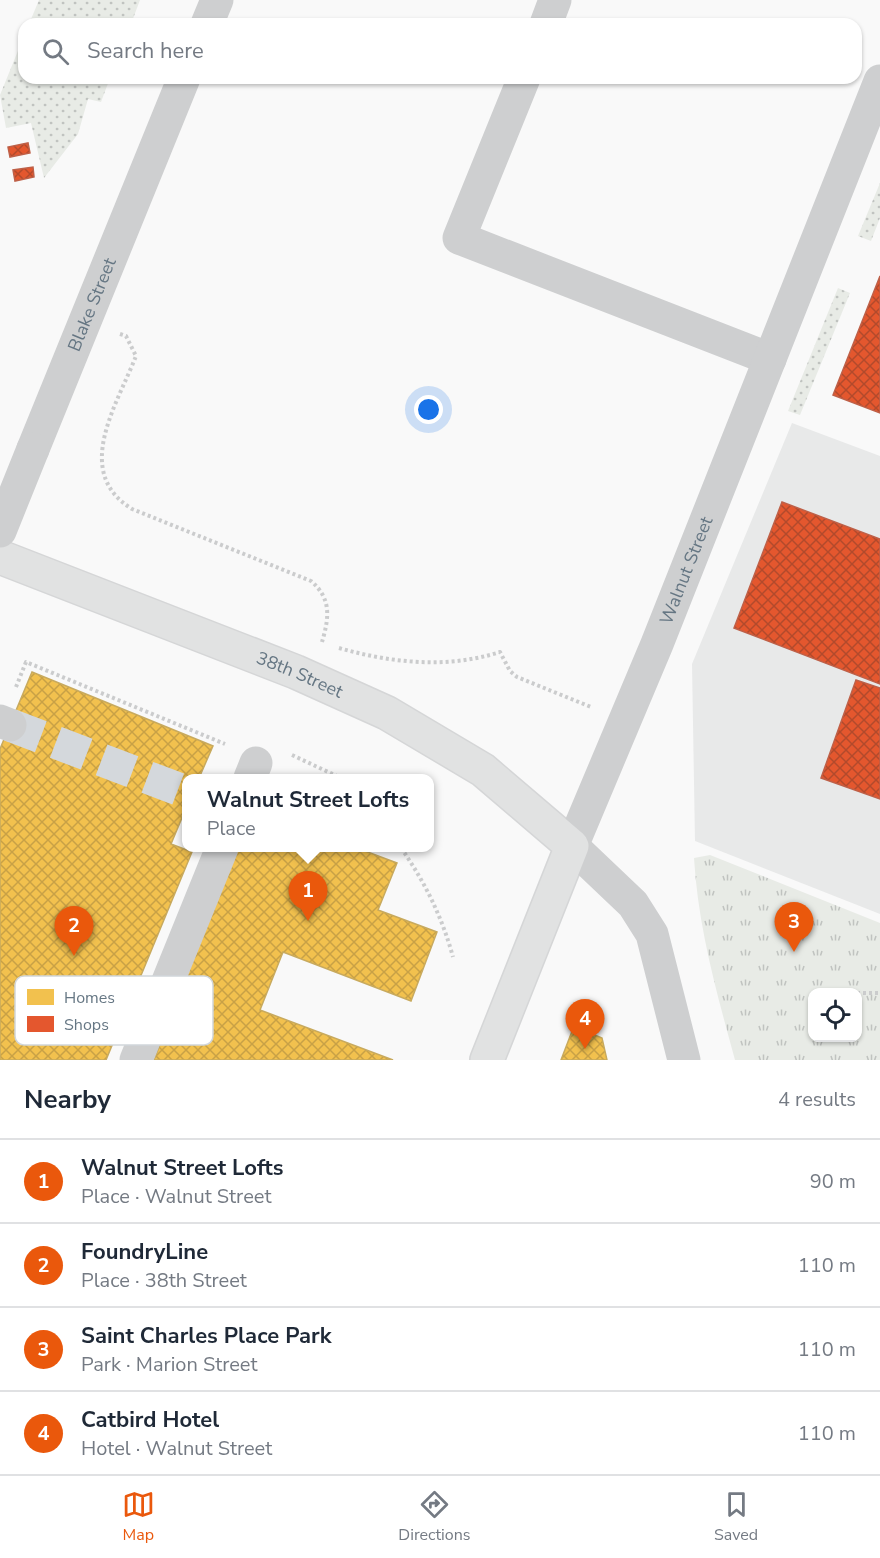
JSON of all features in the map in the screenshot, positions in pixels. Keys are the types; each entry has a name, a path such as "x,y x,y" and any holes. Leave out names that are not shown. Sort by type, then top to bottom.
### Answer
{"main road":[{"name":"38th Street","path":"0,557 296,672 387,713 483,770 572,846"},
{"name":"Walnut Street","path":"487,1060 572,846"}],"street":[{"path":"210,18 217,0"},
{"path":"548,18 555,0"},
{"name":"Walnut Street","path":"572,846 661,634 880,81"},
{"name":"Blake Street","path":"0,531 182,84"},
{"path":"522,84 459,238 770,359"},
{"path":"572,846 633,904 652,934 684,1060"},
{"path":"170,976 220,852"},
{"path":"136,1060 142,1045"}],"path":[{"path":"126,336 136,356 105,436 100,459 101,469 110,487 132,509 311,581 325,597 328,607 327,624 322,642"},
{"path":"310,638 383,659 422,663 471,661 500,652 510,671 517,677 567,696"},
{"path":"8,713 26,662 228,745"},
{"path":"287,753 332,774"},
{"path":"404,852 420,875 442,919 453,957"},
{"path":"862,993 880,993"}],"shaded area":[{"path":"792,423 880,456 880,914 695,841 692,664"}],"green space":[{"path":"39,0 140,0 133,18 32,18"},
{"path":"18,51 18,84 108,84 101,102 88,99 78,134 44,178 31,123 6,128 0,95"},
{"path":"880,183 880,218 871,241 858,236"},
{"path":"838,288 850,293 800,415 788,411"},
{"path":"710,855 880,923 880,1060 735,1060 715,985 696,884 694,858"}],"building: Homes":[{"path":"32,672 213,746 201,774 182,774 182,818 171,844 182,848 182,852 192,852 141,976 15,976 15,1045 112,1045 106,1060 0,1060 0,749"},
{"path":"234,852 368,852 397,863 378,910 437,932 411,1001 283,952 260,1010 393,1060 154,1060 160,1045 213,1045 213,976 186,976"},
{"path":"574,1026 602,1038 607,1060 561,1060"}],"building: Shops":[{"path":"28,143 30,153 10,157 8,147"},
{"path":"33,167 34,177 15,181 13,170"},
{"path":"880,276 880,413 833,395"},
{"path":"782,502 880,539 880,684 734,628"},
{"path":"856,680 880,688 880,799 821,778"}],"tunnel":[{"path":"10,725 182,790"}],"place":[{"name":"Walnut Street Lofts","path":"308,921"},
{"name":"Saint Charles Place Park","path":"794,952"},
{"name":"FoundryLine","path":"74,956"},
{"name":"Catbird Hotel","path":"585,1049"}]}
